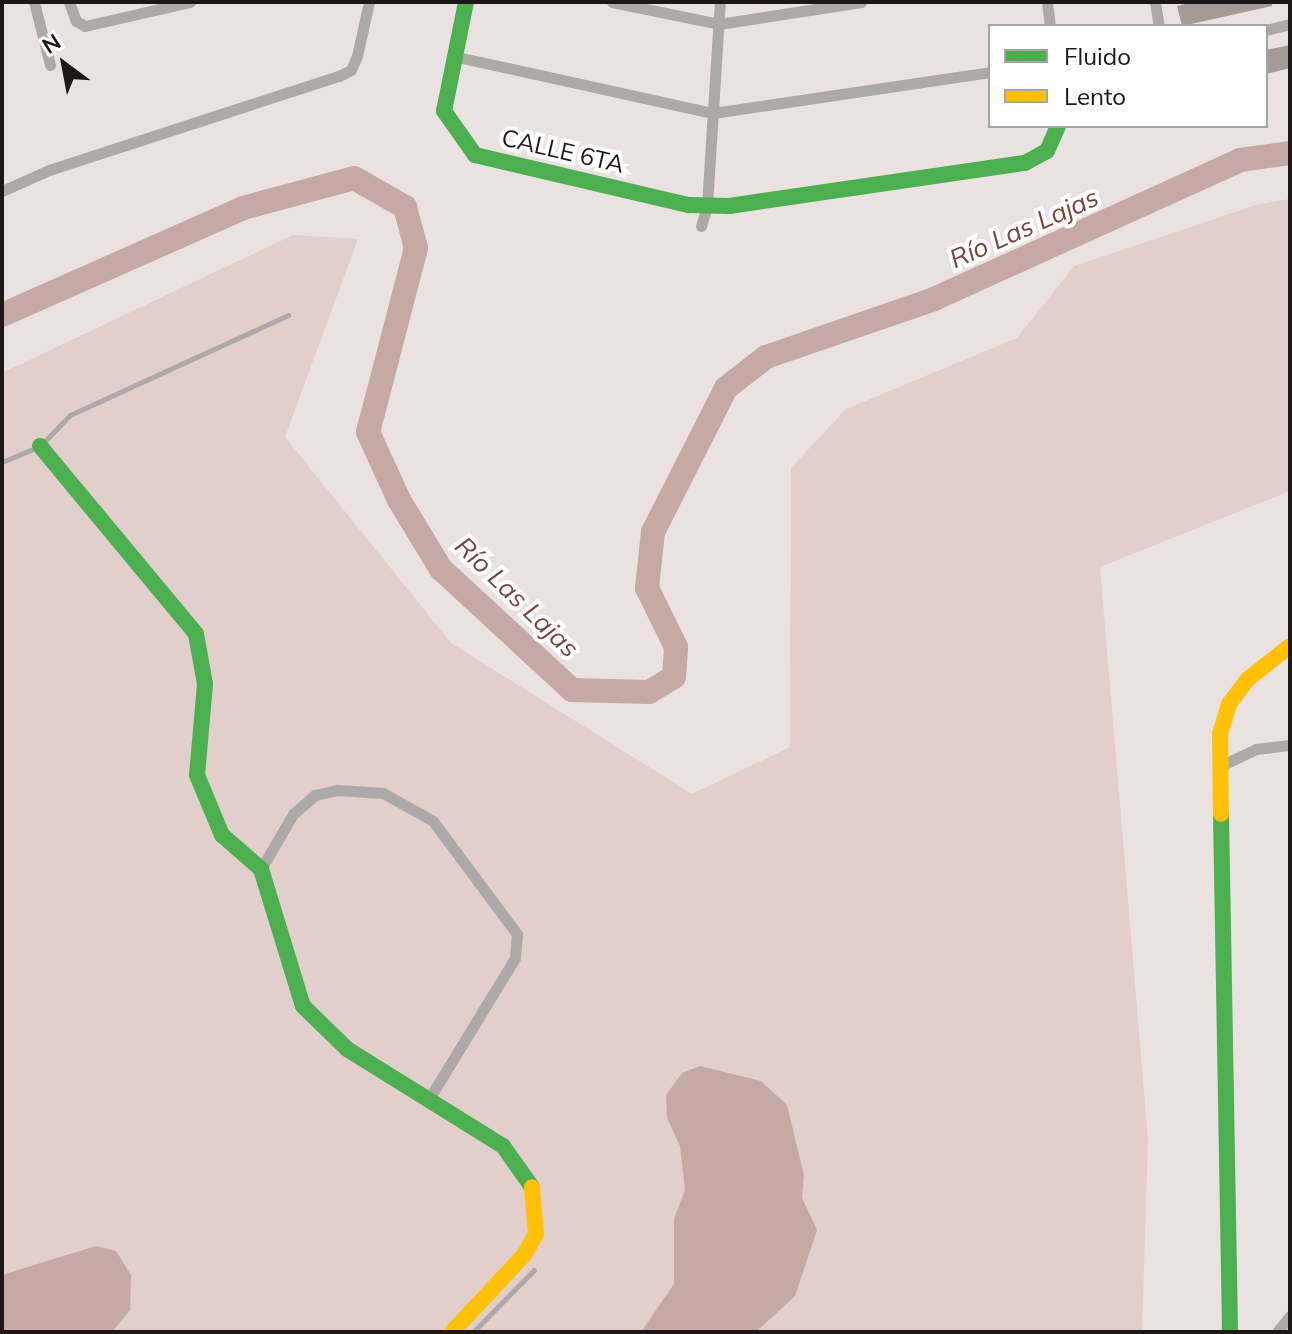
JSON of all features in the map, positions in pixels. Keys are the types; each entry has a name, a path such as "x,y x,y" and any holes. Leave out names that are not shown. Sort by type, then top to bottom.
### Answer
{"street":[{"path":"34,2 50,65"},
{"path":"69,2 76,21 85,26 182,3"},
{"path":"2,191 49,170 351,70 369,2"},
{"name":"CALLE 6TA","path":"466,2 444,111 475,155 707,206"},
{"path":"612,2 719,24 861,2"},
{"path":"701,226 707,206 720,2"},
{"path":"1047,2 1050,24"},
{"path":"1155,2 1159,24"},
{"path":"1268,30 1290,24"},
{"path":"453,56 713,113 988,72"},
{"path":"707,206 1025,163 1047,151 1057,128"},
{"path":"40,446 196,634 205,684 197,775 222,835 261,869 303,1006 347,1049 503,1146 522,1167 536,1196 536,1234 524,1255 452,1332"},
{"path":"1234,1329 1218,767 1229,704 1248,679 1290,646"},
{"path":"1218,767 1256,749 1290,745"},
{"path":"261,869 293,814 315,795 337,790 383,793 433,821 517,934 515,958 429,1099"},
{"path":"1277,1332 1290,1316"}],"lane":[{"path":"2,462 40,446 70,415 288,315"},
{"path":"473,1332 534,1270"}],"shaded area":[{"path":"1290,199 1290,491 1100,567 1148,1139 1142,1332 2,1332 2,373 293,235 358,239 285,437 451,643 692,794 790,747 791,468 846,409 1017,338 1074,266 1259,204"},
{"path":"700,1066 761,1081 787,1105 804,1175 802,1198 817,1230 795,1296 756,1332 641,1332 674,1284 674,1219 685,1190 680,1146 667,1118 666,1095 682,1073"},
{"path":"96,1246 116,1251 131,1275 130,1310 112,1332 2,1332 2,1275"}],"building":[{"path":"1193,2 1272,2 1272,6 1191,24 1182,24 1177,6"},
{"path":"1290,45 1290,68 1268,74 1268,50"}],"waterway":[{"name":"Río Las Lajas","path":"2,315 243,208 354,178 405,207 416,248 368,432 399,500 441,569 572,690 649,692 674,677 676,647 647,588 653,532 726,388 766,357 934,299 1240,160 1290,153"}],"traffic: fast":[{"path":"466,2 444,111 475,155 689,205 729,206 1025,163 1047,151 1057,128"},
{"path":"40,446 196,634 205,684 197,775 222,835 261,869 303,1006 347,1049 503,1146 532,1187"},
{"path":"1221,814 1230,1332"}],"traffic: slow":[{"path":"1221,814 1220,734 1229,704 1248,679 1290,646"},
{"path":"452,1332 524,1255 536,1234 532,1187"}]}
